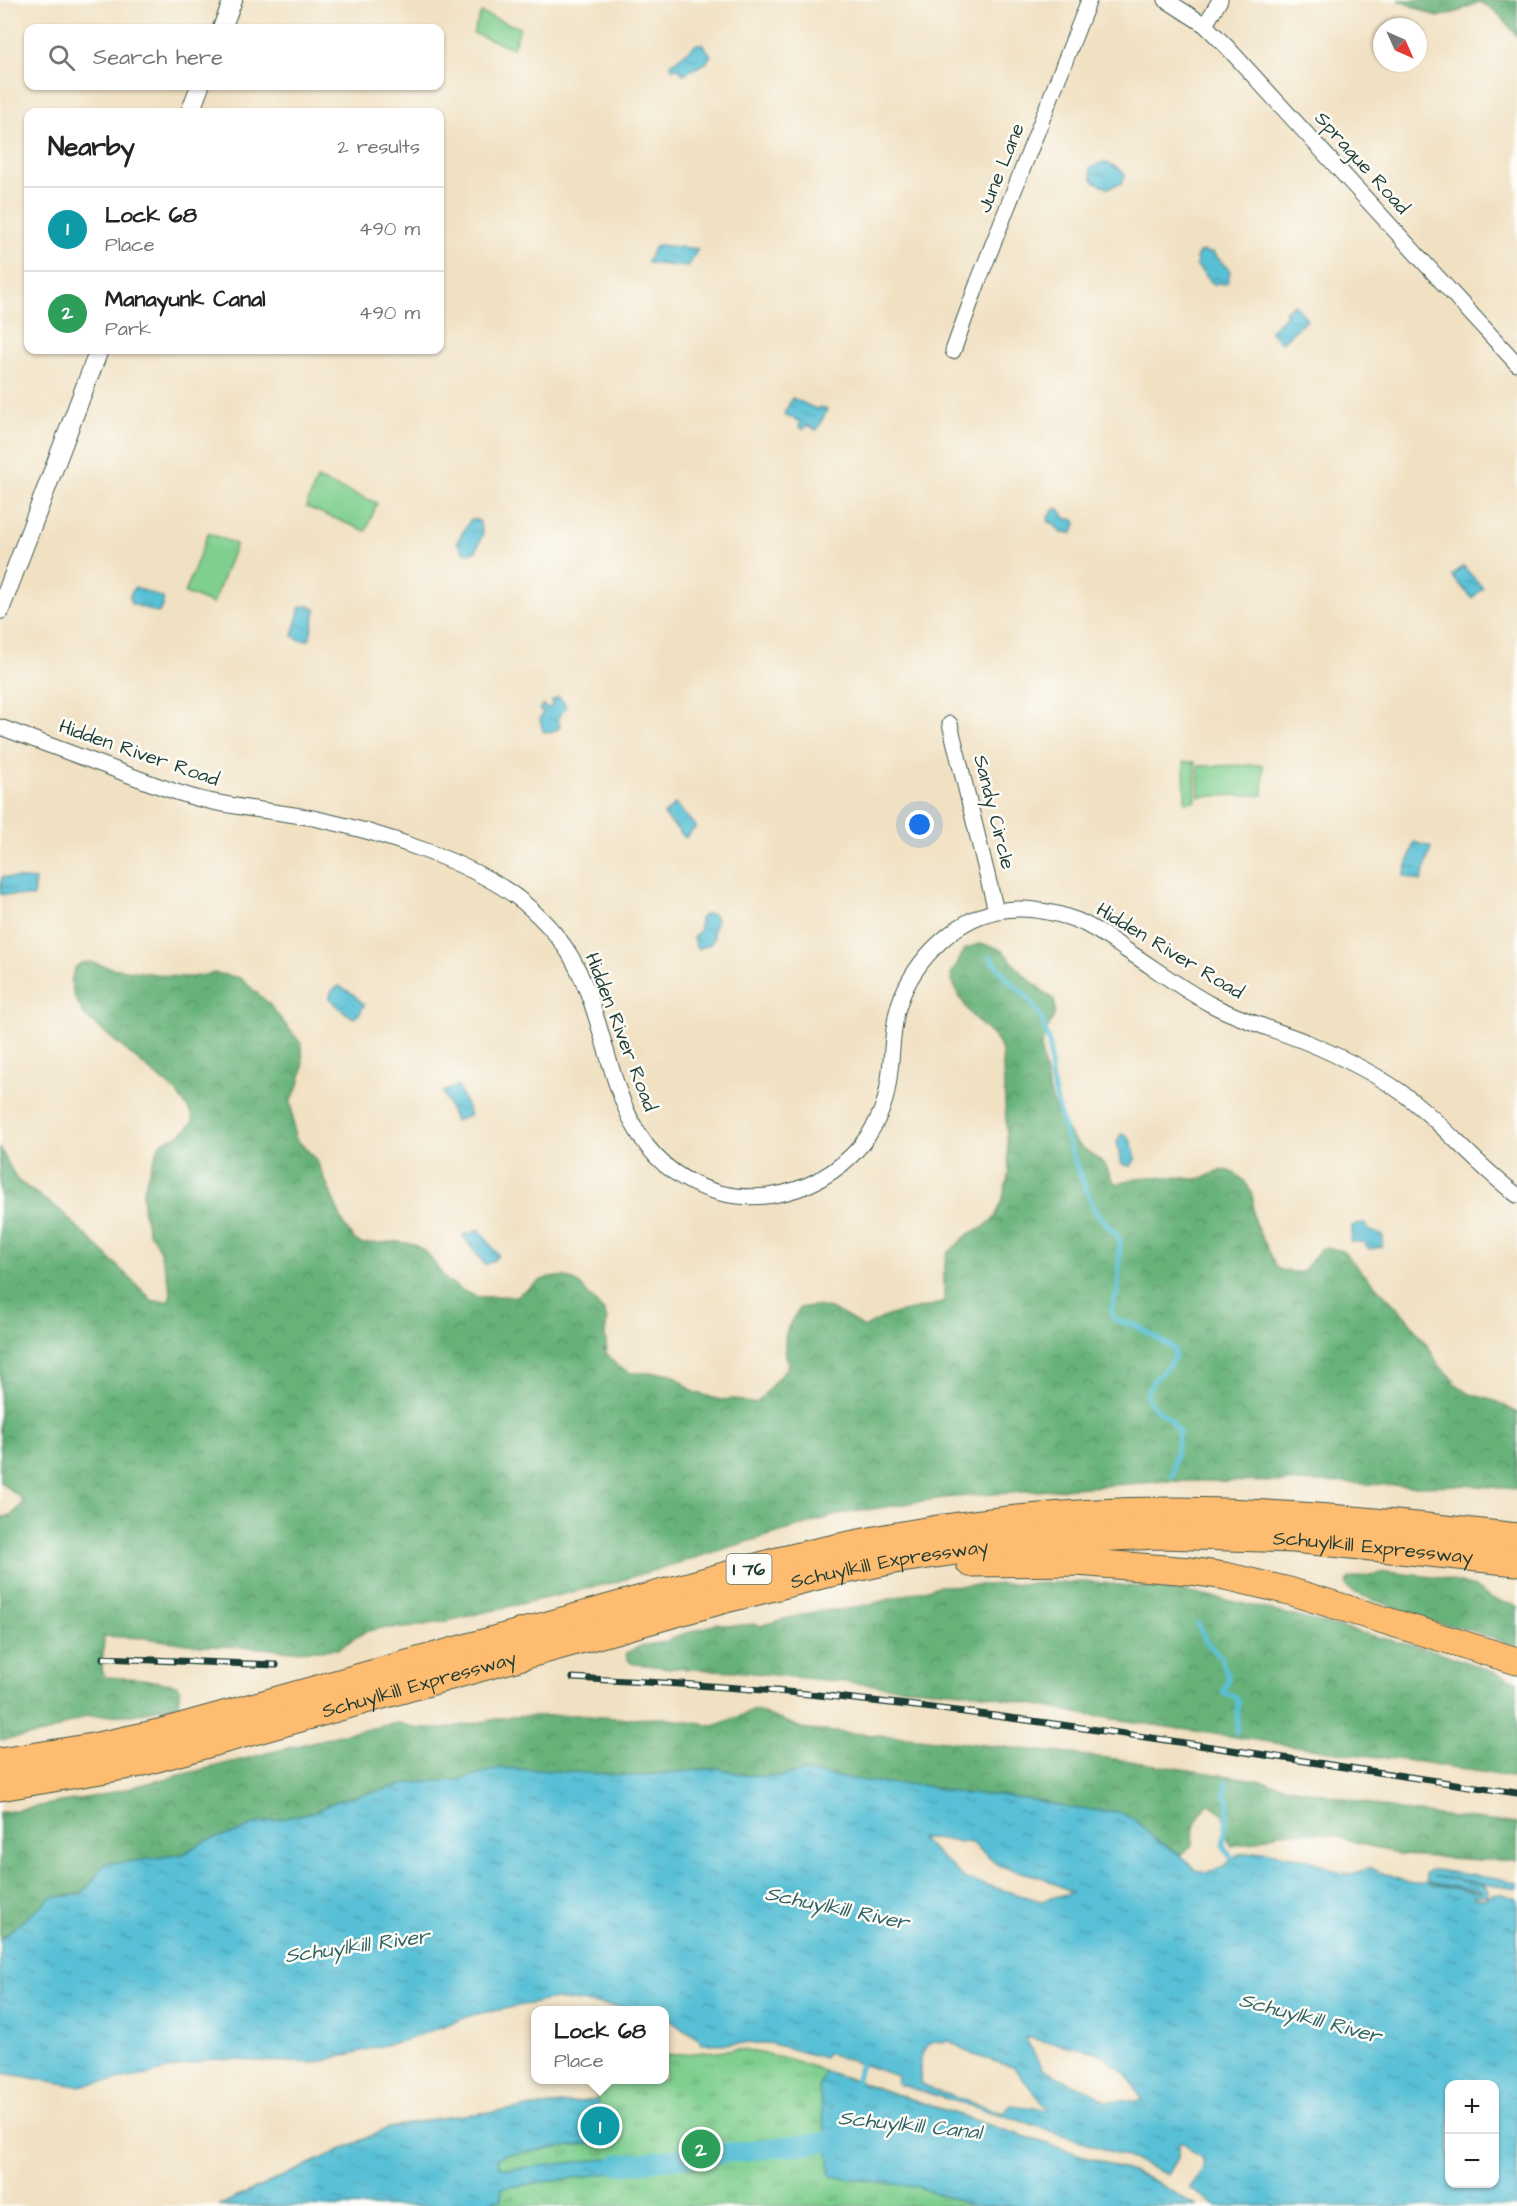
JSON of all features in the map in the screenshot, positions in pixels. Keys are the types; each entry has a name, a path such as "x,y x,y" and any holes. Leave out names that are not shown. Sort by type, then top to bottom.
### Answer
{"highway":[{"name":"Schuylkill Expressway","path":"0,1762 93,1747 159,1733 767,1564 878,1539 944,1528 1059,1515 1176,1511 1244,1512 1345,1519 1517,1537"},
{"name":"Schuylkill Expressway","path":"0,1787 136,1764 726,1599 894,1560 1025,1541 1159,1535 1293,1539 1517,1562"},
{"path":"894,1560 986,1563 1077,1562 1187,1570 1225,1576 1289,1591 1517,1661"}],"street":[{"path":"224,24 233,0"},
{"name":"June Lane","path":"953,351 1089,0"},
{"name":"Sprague Road","path":"1166,0 1204,25 1235,56 1517,364"},
{"path":"1204,25 1220,0"},
{"path":"192,108 198,90"},
{"path":"0,610 97,354"},
{"name":"Sandy Circle","path":"950,723 996,911"},
{"name":"Hidden River Road","path":"0,727 197,798 310,818 381,837 456,864 503,887 544,923 562,942 573,960 592,1004 624,1106 637,1133 649,1149 680,1176 709,1190 727,1195 768,1197 811,1184 832,1172 851,1156 876,1121 885,1100 897,1015 907,987 931,951 948,936 980,916 996,911 1019,909 1077,920 1098,931 1209,1003 1236,1017 1311,1044 1372,1074 1431,1115 1517,1195"}],"green space":[{"path":"1398,0 1517,0 1517,36 1496,12 1479,2 1457,12 1438,17"},
{"path":"481,13 520,28 513,48 473,33"},
{"path":"317,479 377,503 366,531 306,507"},
{"path":"208,533 236,544 213,604 185,593"},
{"path":"1184,762 1195,762 1196,801 1185,802"},
{"path":"1263,765 1263,795 1199,796 1198,766"},
{"path":"979,944 1001,950 1024,975 1054,1000 1055,1013 1044,1035 1041,1048 1052,1102 1060,1120 1072,1137 1082,1148 1102,1162 1114,1182 1117,1184 1154,1177 1198,1179 1220,1171 1228,1171 1241,1178 1248,1186 1253,1200 1255,1223 1279,1269 1303,1272 1321,1248 1342,1251 1406,1317 1429,1348 1438,1365 1455,1380 1452,1381 1470,1394 1498,1402 1517,1413 1517,1489 1464,1485 1166,1481 942,1498 840,1514 615,1582 447,1621 364,1632 338,1649 292,1651 203,1646 144,1638 104,1636 102,1670 105,1677 143,1679 176,1685 180,1693 178,1704 132,1715 86,1716 44,1734 0,1740 0,1518 14,1512 23,1500 0,1482 0,1148 17,1180 61,1211 153,1301 168,1301 171,1294 170,1286 160,1252 148,1232 143,1208 143,1193 160,1144 174,1138 193,1122 192,1114 177,1093 85,1016 74,996 71,981 75,968 81,963 90,962 111,968 178,977 216,973 240,978 268,1003 302,1045 303,1068 299,1085 291,1100 295,1138 316,1159 345,1227 361,1244 398,1242 413,1244 427,1253 445,1279 463,1291 478,1297 516,1296 542,1280 550,1277 565,1277 579,1284 605,1313 607,1350 603,1349 617,1366 630,1373 668,1373 694,1392 720,1400 735,1399 749,1403 758,1402 788,1366 785,1348 786,1335 800,1308 817,1306 834,1310 864,1328 890,1315 938,1304 944,1301 944,1270 947,1254 969,1234 983,1228 995,1217 1002,1202 1009,1172 1002,1051 994,1037 967,1009 957,992 951,975 965,949"},
{"path":"1386,1572 1442,1578 1474,1587 1492,1599 1517,1606 1517,1647 1476,1632 1431,1621 1358,1594 1348,1588 1346,1583 1349,1579"},
{"path":"1092,1582 1184,1592 1246,1604 1442,1653 1517,1681 1517,1778 1421,1762 1336,1752 1087,1715 977,1693 637,1664 631,1663 626,1653 641,1646 666,1642 676,1636 717,1624 760,1626 807,1614 870,1604 940,1586"},
{"path":"755,1710 807,1730 917,1738 1108,1758 1256,1780 1409,1812 1517,1824 1517,1860 1400,1855 1329,1834 1304,1832 1278,1833 1255,1842 1232,1846 1226,1834 1224,1815 1209,1803 1196,1822 1192,1845 1181,1855 1153,1838 1135,1820 1119,1812 1068,1808 998,1795 963,1794 921,1785 882,1783 803,1772 778,1777 744,1775 718,1768 638,1776 501,1768 457,1780 412,1783 339,1800 313,1812 253,1825 236,1833 204,1841 184,1854 121,1863 108,1862 79,1894 50,1897 0,1939 0,1813 97,1796 348,1733 398,1723 419,1729 444,1729 507,1717 577,1715 628,1719 663,1718 714,1726"},
{"path":"737,2049 783,2057 1126,2170 1154,2181 1196,2206 218,2206 391,2127 439,2118 597,2100 595,2084 669,2084 669,2056"}],"water":[{"path":"697,44 702,44 711,55 706,63 683,74 678,68 672,69 671,64"},
{"path":"1102,162 1115,167 1125,175 1122,183 1108,188 1093,181 1091,168"},
{"path":"655,246 698,249 688,267 648,263"},
{"path":"1200,252 1213,253 1230,271 1225,284 1217,283 1215,286 1196,265 1196,258"},
{"path":"1294,304 1307,319 1281,343 1270,331"},
{"path":"792,398 818,410 820,407 827,410 817,430 806,425 804,429 799,427 801,422 784,414"},
{"path":"1055,509 1059,509 1065,518 1074,520 1076,523 1073,533 1061,533 1054,524 1048,521 1049,515"},
{"path":"471,519 479,521 483,533 476,551 470,553 463,551 457,542"},
{"path":"1463,566 1483,588 1472,598 1452,576"},
{"path":"135,587 163,598 163,606 158,613 130,603 130,595"},
{"path":"309,606 316,610 309,640 300,640 293,636 300,607"},
{"path":"558,697 566,707 558,718 560,727 552,732 543,731 540,719 543,713 539,709 544,705 548,709 552,701"},
{"path":"675,804 696,827 685,838 664,815"},
{"path":"1414,842 1431,847 1421,881 1404,876"},
{"path":"2,877 35,880 33,897 0,894"},
{"path":"705,914 712,914 717,920 713,931 714,939 710,944 699,949 693,938 700,930 700,919"},
{"path":"339,986 353,994 364,1005 354,1018 329,998 332,991"},
{"path":"458,1086 470,1115 455,1121 443,1092"},
{"path":"1121,1134 1128,1137 1133,1147 1136,1158 1131,1166 1122,1164 1117,1142"},
{"path":"1365,1224 1369,1231 1382,1235 1382,1247 1369,1249 1364,1242 1351,1242 1352,1226"},
{"path":"479,1229 498,1255 485,1265 463,1236"},
{"name":"Schuylkill River","path":"501,1768 638,1776 718,1768 744,1775 778,1777 803,1772 882,1783 921,1785 963,1794 998,1795 1068,1808 1119,1812 1135,1820 1153,1838 1181,1855 1196,1870 1207,1872 1221,1868 1239,1854 1265,1851 1307,1859 1341,1873 1351,1874 1370,1868 1411,1884 1426,1882 1481,1893 1481,1891 1432,1883 1427,1880 1426,1874 1430,1870 1435,1870 1517,1882 1517,1888 1432,1876 1485,1885 1488,1891 1487,1896 1474,1896 1474,1898 1484,1899 1500,1893 1517,1899 1517,2206 1216,2206 1190,2188 1202,2171 1204,2163 1203,2159 1184,2142 1179,2142 1179,2156 1168,2175 1127,2157 1028,2123 897,2084 898,2076 827,2053 824,2058 769,2043 701,2044 699,2039 669,2020 669,2006 612,2006 555,1999 472,2015 409,2039 314,2063 210,2059 148,2075 77,2086 9,2074 0,2075 0,1939 50,1897 68,1896 84,1891 108,1862 121,1863 184,1854 204,1841 236,1833 253,1825 313,1812 339,1800 412,1783 457,1780","holes":["919,1837 972,1843 999,1866 1044,1878 1072,1892 1041,1901 965,1879","1025,2037 1097,2052 1127,2074 1143,2101 1105,2101 1043,2070","949,2041 974,2055 1013,2067 1049,2110 1011,2105 1004,2113 933,2090 921,2083 922,2054 934,2042"]},
{"path":"824,2071 1126,2170 1154,2181 1196,2206 973,2206 918,2187 831,2176 819,2086"},
{"path":"597,2100 603,2142 504,2155 498,2158 497,2163 501,2168 511,2169 642,2155 643,2168 502,2188 501,2200 476,2206 218,2206 391,2127 439,2118"}],"waterway":[{"path":"990,957 1007,979 1029,999 1042,1019 1050,1047 1051,1077 1071,1151 1095,1211 1120,1239 1118,1290 1112,1314 1116,1320 1137,1326 1173,1348 1175,1357 1154,1380 1148,1391 1147,1399 1169,1418 1179,1433 1172,1476"},
{"path":"1198,1624 1206,1642 1220,1656 1227,1673 1228,1681 1223,1693 1233,1695 1238,1700 1237,1732"},
{"path":"1226,1781 1225,1794 1229,1801 1223,1845 1232,1859"},
{"path":"855,2087 862,2058"},
{"name":"Schuylkill Canal","path":"617,2165 850,2139"}],"railway":[{"path":"103,1658 276,1665"},
{"path":"573,1678 784,1692 937,1709 1103,1731 1517,1793"}],"place":[{"name":"Lock 68","path":"600,2126"},
{"name":"Manayunk Canal","path":"701,2149"}]}
